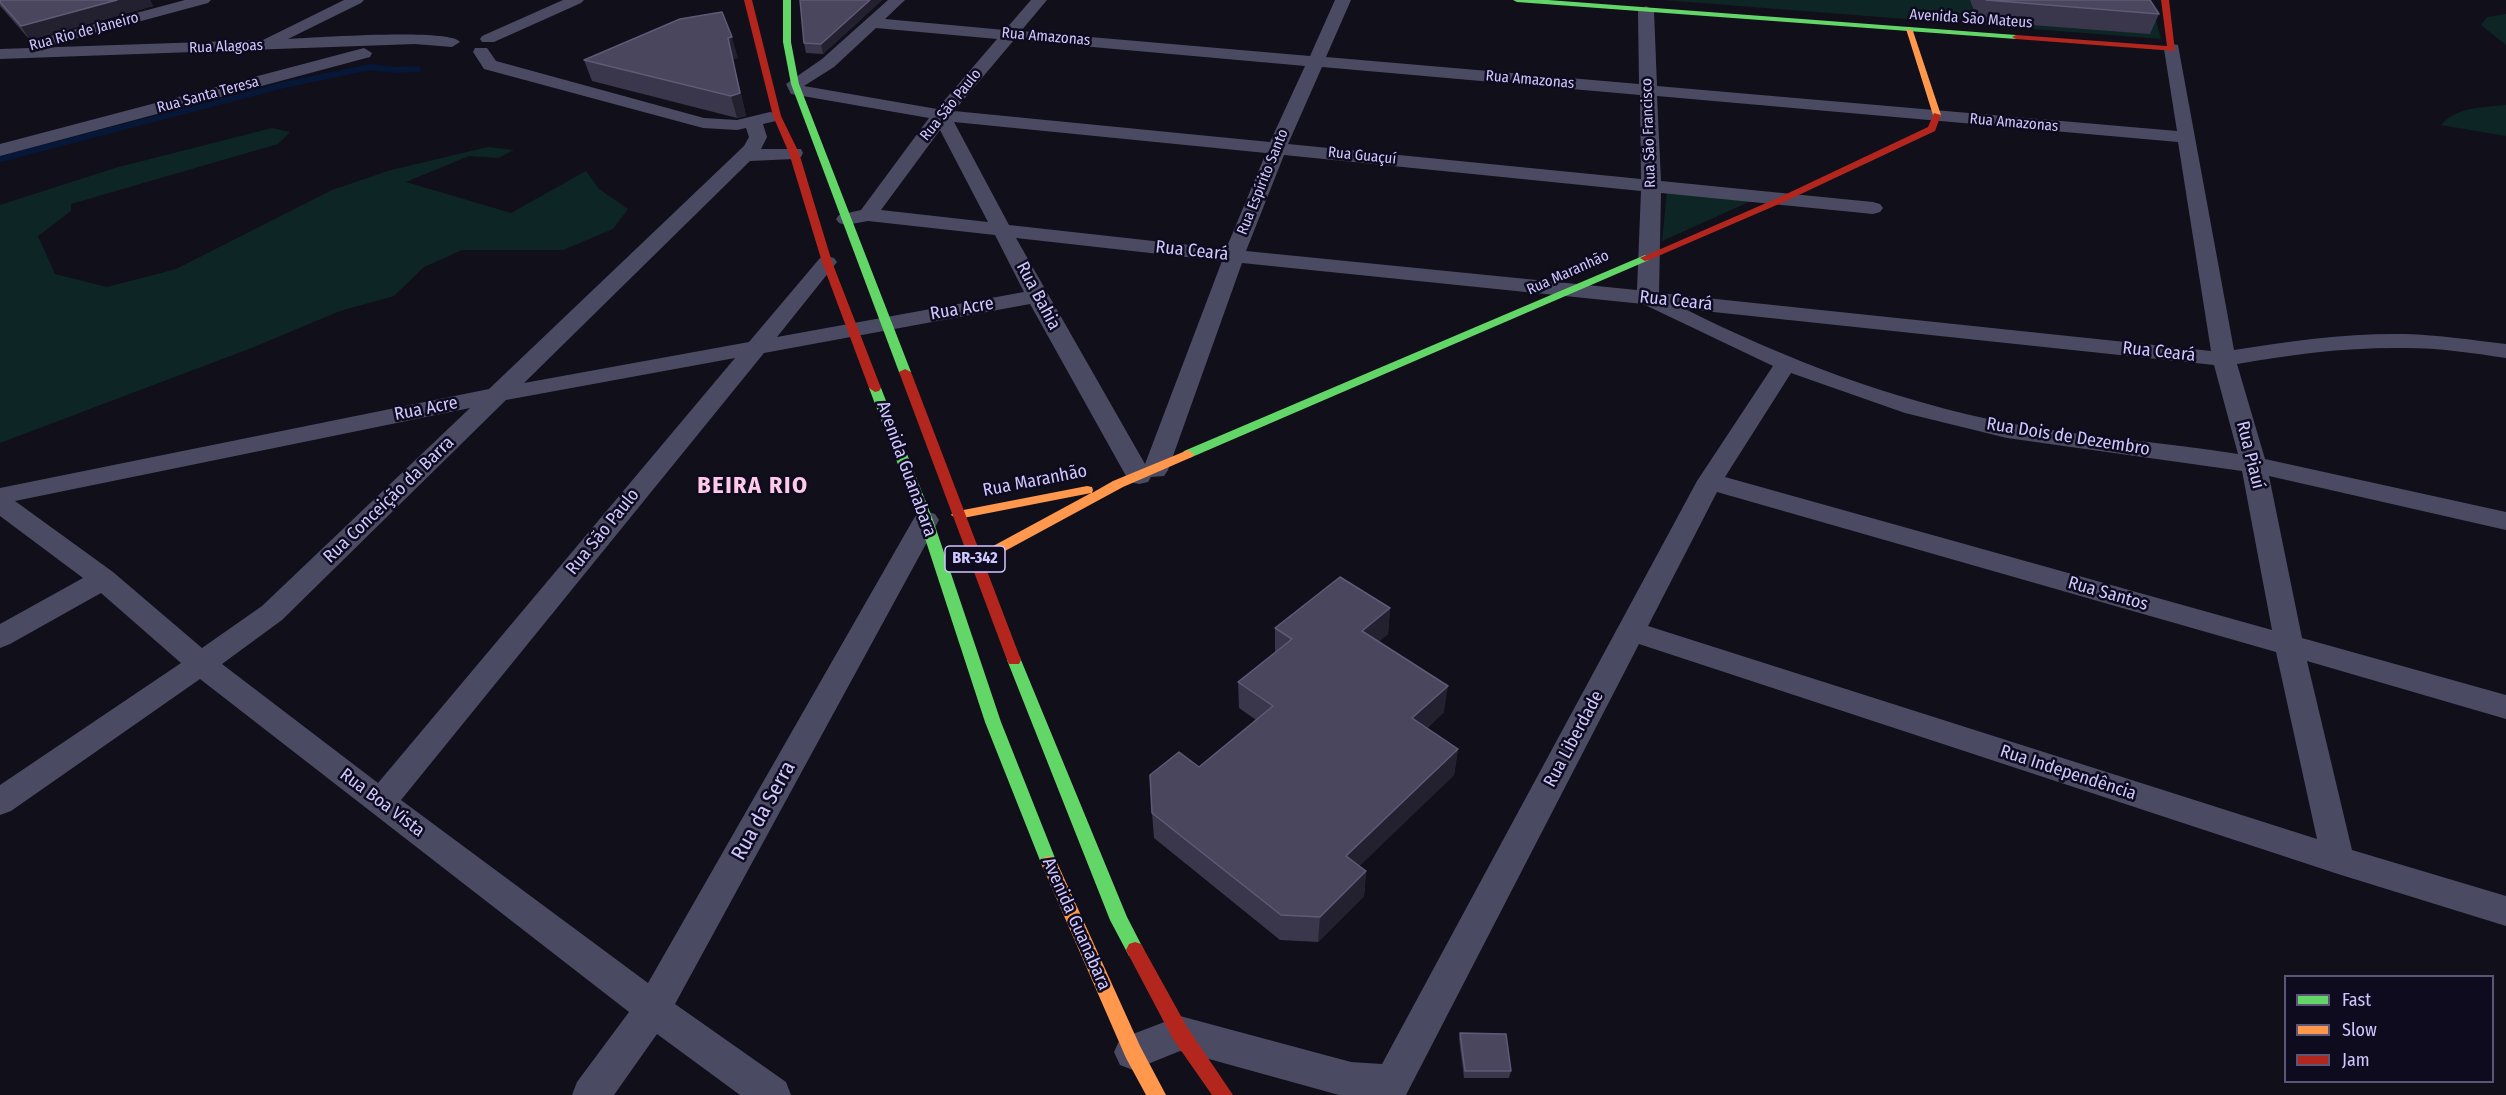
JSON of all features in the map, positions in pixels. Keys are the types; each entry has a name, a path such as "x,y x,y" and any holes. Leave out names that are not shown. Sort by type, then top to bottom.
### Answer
{"main road":[{"name":"Avenida Guanabara","path":"748,0 777,116 794,153 827,262 926,520 993,722 1062,896 1133,1052 1156,1095"},
{"name":"Avenida Guanabara","path":"787,0 786,16 794,81 1033,710 1119,920 1180,1033 1223,1095"},
{"name":"Avenida São Mateus","path":"1517,0 2172,49"},
{"path":"2165,0 2172,49"},
{"path":"1909,31 1938,117"},
{"name":"Rua Maranhão","path":"976,561 1119,484 1783,199 1932,129 1938,117"},
{"name":"Rua Maranhão","path":"958,514 1119,484"}],"street":[{"name":"Rua Rio de Janeiro","path":"0,54 203,0"},
{"path":"259,46 356,0"},
{"path":"576,0 469,49 490,65 680,118 716,125 737,124 777,116"},
{"path":"794,81 828,63 897,0"},
{"name":"Rua São Paulo","path":"868,215 941,115 1039,0"},
{"name":"Rua Espírito Santo","path":"1147,473 1277,148 1343,0"},
{"name":"Rua São Francisco","path":"1646,11 1651,184 1648,298"},
{"name":"Rua Amazonas","path":"874,23 2186,137"},
{"name":"Rua Alagoas","path":"0,54 415,39 469,49"},
{"name":"Rua Santa Teresa","path":"0,150 415,39"},
{"name":"Rua Piauí","path":"2172,49 2224,359 2254,465 2289,645 2338,860"},
{"path":"794,81 852,101"},
{"path":"807,115 852,101"},
{"name":"Rua Guaçuí","path":"852,101 941,115 1651,184 1873,208"},
{"name":"Rua Bahia","path":"941,115 1037,296 1147,473"},
{"name":"Rua Conceição da Barra","path":"0,802 272,613 752,149 758,136 753,120"},
{"path":"744,156 794,153"},
{"name":"Rua Ceará","path":"846,219 868,215 1234,256 1574,289 2224,359 2282,349 2391,340 2437,342 2506,351"},
{"name":"Rua São Paulo","path":"381,802 827,262"},
{"name":"Rua Acre","path":"0,496 497,395 1037,296"},
{"name":"Rua Dois de Dezembro","path":"1648,298 1696,324 1785,365 1887,400 2009,430 2254,465 2506,521"},
{"name":"Rua Liberdade","path":"1338,1087 1392,1083 1710,481 1785,365"},
{"name":"Rua Santos","path":"1710,481 2506,707"},
{"name":"Rua Boa Vista","path":"0,503 103,579 201,664 653,1009 772,1095"},
{"name":"Rua da Serra","path":"591,1095 653,1009 926,520"},
{"path":"0,638 103,579"},
{"name":"Rua Independência","path":"1631,632 2338,860 2506,911"},
{"path":"1133,1052 1180,1033 1338,1087"}],"green space":[{"path":"1663,0 2151,0 2161,39"},
{"path":"2506,14 2506,45 2481,25 2487,17"},
{"path":"2506,105 2506,136 2441,125 2462,111"},
{"path":"272,128 290,132 278,144 71,204 71,211 38,236 55,274 107,287 176,269 332,190 391,170 488,147 514,150 498,158 469,156 406,182 511,213 586,171 599,189 628,209 613,229 563,250 462,250 424,267 394,296 340,311 254,347 0,443 0,205 115,168"},
{"path":"1667,191 1751,201 1662,241"}],"building":[{"path":"0,0 117,0 21,26"},
{"path":"800,0 870,0 821,44 804,43"},
{"path":"1986,0 2150,0 2159,14"},
{"path":"722,12 732,37 728,38 740,93 731,96 584,60 680,19"},
{"path":"1340,577 1390,608 1362,631 1448,686 1412,718 1458,749 1346,856 1366,871 1320,917 1281,915 1152,813 1150,775 1179,752 1199,767 1273,706 1238,682 1292,639 1275,628"},
{"path":"1460,1033 1506,1034 1511,1071 1465,1071"}],"waterway":[{"path":"0,159 284,85 370,67 395,70 418,69"}],"traffic: fast":[{"path":"787,0 787,42 795,84 905,372"},
{"path":"1517,0 2016,37"},
{"path":"1188,454 1645,258"},
{"path":"875,388 926,520 993,722 1049,863"},
{"path":"1014,660 1119,920 1135,950"}],"traffic: slow":[{"path":"1909,31 1937,115"},
{"path":"976,561 1118,484 1188,454"},
{"path":"958,515 1087,490"},
{"path":"1049,863 1133,1052 1156,1095"}],"traffic: jam":[{"path":"748,0 777,116 794,153 827,262 875,388"},
{"path":"2016,37 2172,49 2165,0"},
{"path":"1645,258 1783,199 1932,129 1937,115"},
{"path":"905,372 1014,660"},
{"path":"1135,950 1180,1033 1223,1095"}],"district":[{"name":"BEIRA RIO","path":"753,486"}]}
